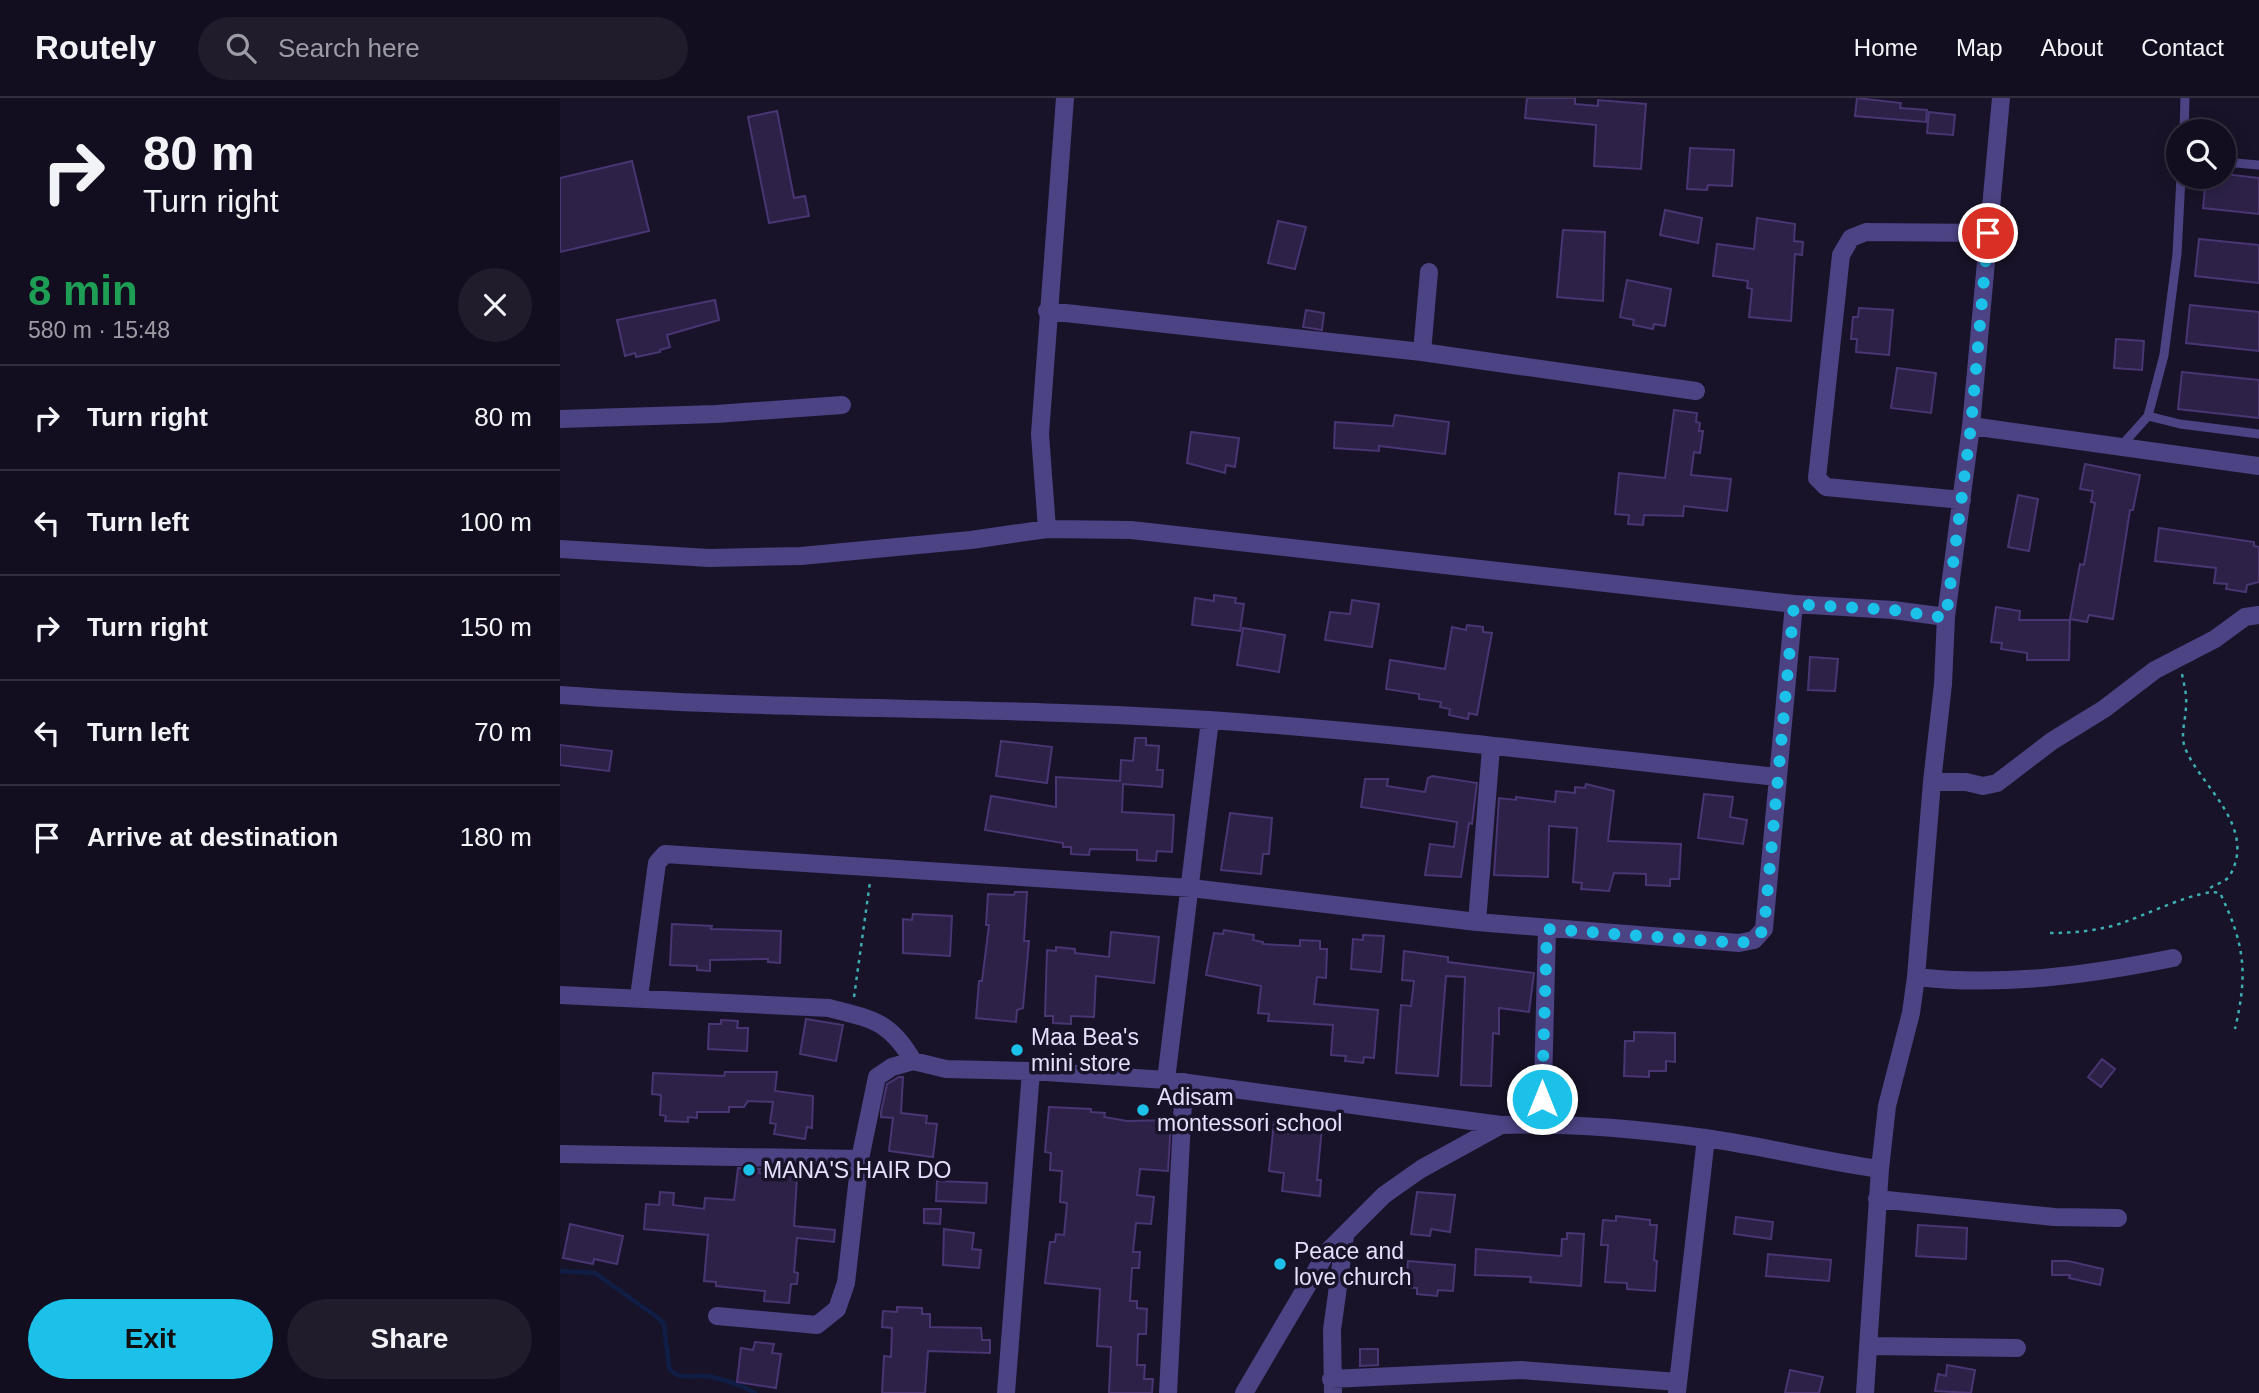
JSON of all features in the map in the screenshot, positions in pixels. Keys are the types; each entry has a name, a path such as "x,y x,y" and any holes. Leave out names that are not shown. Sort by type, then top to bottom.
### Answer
{"street":[{"path":"1047,529 1040,434 1047,311 1065,98"},
{"path":"1865,1393 1880,1169 1887,1106 1911,1013 1916,976 1943,684 1946,618 1971,426 2001,98"},
{"path":"1962,500 1826,487 1817,478 1841,255 1851,239 1866,232 1988,233"},
{"path":"1422,352 1429,272"},
{"path":"1047,311 1422,352 1696,391"},
{"path":"560,419 716,414 842,405"},
{"path":"1971,426 2259,466"},
{"path":"560,549 709,558 801,556 971,540 1047,529 1131,530 1794,604 1893,610 1946,618"},
{"path":"639,996 657,863 665,854 1191,888 1547,929 1739,943 1755,940 1764,929 1794,604"},
{"path":"1932,782 1966,782 1983,786 1997,783 2052,741 2104,709 2155,670 2214,639 2245,617 2259,615"},
{"path":"560,695 646,702 935,708 1210,720 1777,776"},
{"path":"1168,1393 1175,1081 1191,888 1210,720"},
{"path":"1477,922 1490,748"},
{"path":"1542,1124 1547,929"},
{"path":"1916,976 1956,981 2039,978 2102,973 2173,958"},
{"path":"560,995 639,996 829,1008 870,1019 899,1037 913,1061"},
{"path":"717,1316 817,1325 838,1309 846,1283 860,1159 877,1077 892,1067 913,1061 946,1069 1031,1071 1175,1081 1501,1125 1542,1124 1706,1138 1880,1169"},
{"path":"1006,1393 1031,1071"},
{"path":"1244,1393 1327,1252 1384,1195 1421,1169 1501,1125"},
{"path":"1345,1236 1332,1330 1332,1386 1521,1370 1678,1387 1706,1138"},
{"path":"560,1154 860,1159"},
{"path":"1877,1199 2054,1217 2118,1218"},
{"path":"1869,1346 2017,1348"}],"lane":[{"path":"2184,119 2185,98"},
{"path":"2236,163 2259,165"},
{"path":"2122,445 2148,416 2164,355 2172,303 2180,189"},
{"path":"2148,416 2180,424 2259,434"}],"path":[{"path":"2181,656 2186,691 2182,736 2186,749 2198,771 2228,804"},
{"path":"2050,933 2076,933 2117,925 2207,891 2229,876 2237,863 2241,838 2239,826"},
{"path":"852,1014 873,867"},
{"path":"2207,891 2220,893 2230,913 2243,958 2244,984 2235,1029"}],"building":[{"path":"1527,98 1575,98 1575,104 1598,106 1598,100 1646,104 1641,169 1594,166 1596,125 1525,118"},
{"path":"1857,98 1901,103 1900,108 1927,110 1926,122 1855,116"},
{"path":"777,111 794,198 805,196 809,216 769,223 748,117"},
{"path":"1929,112 1955,115 1953,135 1927,133"},
{"path":"1690,148 1734,150 1732,186 1708,185 1707,190 1687,189"},
{"path":"632,161 649,231 560,252 560,178"},
{"path":"2236,175 2259,178 2259,214 2203,208 2205,189 2236,189"},
{"path":"1665,210 1702,218 1698,243 1660,235"},
{"path":"1757,218 1795,224 1794,241 1803,242 1802,255 1795,254 1791,321 1749,317 1752,289 1747,288 1748,281 1713,276 1717,244 1754,249"},
{"path":"1278,221 1306,227 1295,269 1268,263"},
{"path":"1563,230 1605,232 1603,301 1557,297"},
{"path":"2199,239 2259,245 2259,283 2195,276"},
{"path":"1627,280 1671,289 1665,326 1654,324 1653,329 1633,325 1634,320 1620,317"},
{"path":"715,300 719,320 667,335 670,347 660,352 636,357 635,353 625,356 617,320"},
{"path":"2190,305 2259,312 2259,351 2186,343"},
{"path":"1859,308 1893,310 1889,355 1856,352 1857,339 1851,339 1853,317 1858,317"},
{"path":"1306,310 1324,313 1322,330 1303,327"},
{"path":"2116,339 2144,341 2142,370 2114,368"},
{"path":"1897,368 1936,373 1931,413 1891,408"},
{"path":"2182,372 2259,380 2259,418 2178,409"},
{"path":"1674,410 1697,413 1699,431 1703,431 1700,453 1694,452 1691,475 1731,479 1727,511 1684,506 1683,516 1644,515 1643,525 1628,524 1629,515 1615,514 1619,473 1665,478"},
{"path":"1395,415 1449,422 1445,454 1379,446 1379,451 1334,448 1335,422 1393,426"},
{"path":"1191,432 1239,438 1235,467 1226,465 1225,473 1187,463"},
{"path":"2085,464 2140,475 2133,510 2130,510 2113,619 2089,615 2087,622 2070,619 2080,564 2084,565 2095,503 2091,502 2093,491 2080,489"},
{"path":"2018,495 2038,499 2029,551 2008,547"},
{"path":"2159,528 2254,542 2254,546 2259,547 2259,582 2247,585 2246,592 2226,589 2227,584 2214,583 2216,568 2155,561"},
{"path":"1214,595 1236,598 1235,603 1244,604 1240,631 1192,625 1195,598 1214,601"},
{"path":"1352,600 1379,604 1372,647 1325,640 1330,612 1350,614"},
{"path":"1996,607 2020,611 2019,620 2070,620 2069,660 2027,660 2027,653 2001,649 2002,643 1991,642"},
{"path":"1467,625 1483,627 1483,632 1492,633 1477,715 1469,713 1468,719 1449,715 1450,709 1440,707 1441,702 1419,699 1419,694 1386,689 1390,660 1445,669 1452,627 1466,630"},
{"path":"1243,628 1285,635 1279,672 1237,665"},
{"path":"1810,657 1838,659 1835,691 1808,690"},
{"path":"1135,738 1146,738 1146,745 1159,746 1157,770 1163,770 1162,787 1123,784 1122,812 1174,815 1172,852 1157,851 1156,861 1137,860 1137,850 1090,849 1089,855 1071,854 1071,847 1063,847 1063,843 985,830 991,796 1056,807 1056,777 1120,781 1121,760 1133,761"},
{"path":"1001,741 1052,747 1047,783 996,776"},
{"path":"560,745 612,751 609,771 560,765"},
{"path":"1432,776 1477,783 1461,877 1425,875 1430,844 1454,847 1457,822 1361,807 1365,779 1388,779 1387,786 1425,792 1428,778"},
{"path":"1586,784 1614,791 1608,841 1681,844 1679,879 1670,879 1670,886 1646,885 1646,874 1614,873 1609,891 1581,889 1582,883 1573,882 1577,828 1549,826 1548,877 1494,875 1499,798 1516,800 1516,797 1555,802 1556,791 1575,793 1575,787 1585,788"},
{"path":"1704,794 1733,797 1730,817 1747,820 1743,844 1698,838"},
{"path":"1230,813 1272,818 1269,854 1263,854 1261,874 1221,870"},
{"path":"1015,892 1027,892 1024,941 1029,941 1023,1008 1017,1010 1016,1022 976,1018 979,981 982,981 989,925 986,925 988,894 1014,895"},
{"path":"913,914 952,916 950,956 903,953 903,919 912,920"},
{"path":"672,924 712,926 711,929 781,931 780,963 768,962 768,959 710,960 710,971 697,970 697,966 670,965"},
{"path":"1224,930 1254,935 1253,940 1263,944 1300,946 1300,940 1320,941 1320,949 1327,949 1326,978 1317,977 1314,1004 1378,1010 1374,1058 1364,1057 1363,1063 1345,1061 1346,1056 1331,1055 1333,1025 1268,1021 1269,1014 1258,1013 1261,986 1206,975 1214,933 1223,934"},
{"path":"1111,932 1159,937 1154,983 1096,976 1094,1017 1071,1016 1071,1024 1053,1023 1053,1016 1045,1016 1047,950 1056,951 1056,947 1075,949 1075,953 1109,957"},
{"path":"1363,935 1384,936 1381,972 1351,969 1353,939 1363,940"},
{"path":"1404,951 1448,957 1448,962 1534,973 1529,1012 1499,1008 1499,1034 1493,1033 1491,1086 1461,1085 1465,977 1446,976 1438,1076 1396,1073 1401,1005 1411,1006 1414,981 1402,980"},
{"path":"806,1019 843,1025 836,1061 800,1054"},
{"path":"721,1020 738,1021 737,1028 748,1028 747,1051 708,1049 709,1024 721,1024"},
{"path":"1634,1032 1675,1033 1675,1062 1666,1061 1666,1071 1649,1071 1649,1077 1624,1076 1625,1041 1634,1041"},
{"path":"2102,1059 2115,1069 2101,1087 2088,1077"},
{"path":"725,1072 777,1072 775,1091 813,1096 812,1128 807,1127 805,1139 774,1134 776,1124 770,1123 773,1102 748,1101 744,1107 729,1107 729,1112 697,1112 697,1118 688,1117 688,1122 665,1121 666,1116 660,1115 661,1095 652,1094 653,1073 724,1076"},
{"path":"903,1077 901,1113 927,1116 926,1123 937,1124 933,1157 889,1151 893,1118 881,1117 881,1112 887,1084"},
{"path":"1049,1107 1091,1109 1091,1112 1105,1113 1104,1117 1127,1121 1171,1120 1168,1171 1140,1169 1137,1195 1154,1197 1151,1224 1136,1223 1133,1252 1140,1252 1139,1268 1132,1268 1130,1301 1137,1301 1137,1308 1147,1309 1146,1334 1138,1334 1137,1365 1145,1365 1144,1379 1153,1379 1152,1393 1109,1393 1111,1347 1097,1346 1100,1289 1045,1283 1050,1242 1055,1242 1056,1234 1064,1235 1067,1203 1060,1202 1062,1171 1050,1170 1051,1153 1045,1152"},
{"path":"1274,1122 1322,1127 1317,1180 1321,1180 1320,1196 1282,1191 1284,1173 1269,1171"},
{"path":"738,1168 760,1169 759,1173 797,1177 794,1226 835,1230 834,1242 797,1238 794,1272 798,1273 797,1284 791,1284 789,1303 764,1301 765,1291 716,1286 716,1282 704,1281 708,1235 644,1229 646,1204 659,1205 660,1192 674,1193 673,1205 704,1209 705,1198 734,1200"},
{"path":"937,1181 987,1183 986,1203 936,1201"},
{"path":"1417,1192 1455,1195 1450,1232 1431,1229 1430,1236 1411,1234"},
{"path":"924,1209 941,1209 940,1224 924,1223"},
{"path":"1616,1216 1650,1220 1650,1225 1657,1225 1655,1291 1627,1289 1627,1283 1605,1282 1608,1245 1601,1245 1603,1220 1616,1221"},
{"path":"1736,1217 1773,1222 1771,1239 1734,1234"},
{"path":"570,1224 623,1236 617,1264 594,1259 593,1264 563,1258"},
{"path":"1918,1225 1967,1228 1966,1259 1916,1256"},
{"path":"944,1229 974,1233 972,1249 981,1250 979,1268 943,1265"},
{"path":"1567,1233 1584,1234 1581,1286 1530,1282 1531,1277 1475,1275 1476,1249 1561,1256 1562,1239 1567,1239"},
{"path":"1768,1254 1831,1260 1829,1281 1766,1276"},
{"path":"1408,1261 1455,1265 1453,1291 1438,1290 1437,1296 1417,1294 1417,1288 1406,1287"},
{"path":"2052,1261 2068,1261 2103,1269 2100,1285 2069,1278 2070,1275 2052,1275"},
{"path":"897,1307 922,1308 922,1314 930,1314 930,1327 981,1328 982,1340 990,1340 990,1353 928,1351 925,1393 882,1393 884,1356 891,1357 892,1328 882,1327 883,1311 897,1312"},
{"path":"755,1342 774,1344 772,1353 781,1354 776,1388 737,1382 741,1348 753,1350"},
{"path":"1360,1349 1378,1349 1378,1365 1360,1366"},
{"path":"1947,1365 1975,1370 1971,1393 1935,1391 1938,1374 1946,1376"},
{"path":"1790,1370 1823,1377 1819,1393 1785,1393"}],"waterway":[{"path":"560,1271 595,1273 657,1317 664,1324 669,1368 673,1373 717,1378 755,1393"}],"place":[{"name":"Maa Bea's mini store","path":"1017,1050"},
{"name":"Adisam montessori school","path":"1143,1110"},
{"name":"MANA'S HAIR DO","path":"749,1170"},
{"name":"Peace and love church","path":"1280,1264"}],"route":[{"path":"1542,1099 1547,929 1739,943 1755,940 1764,929 1794,604 1893,610 1946,618 1971,426 1988,233"}]}
